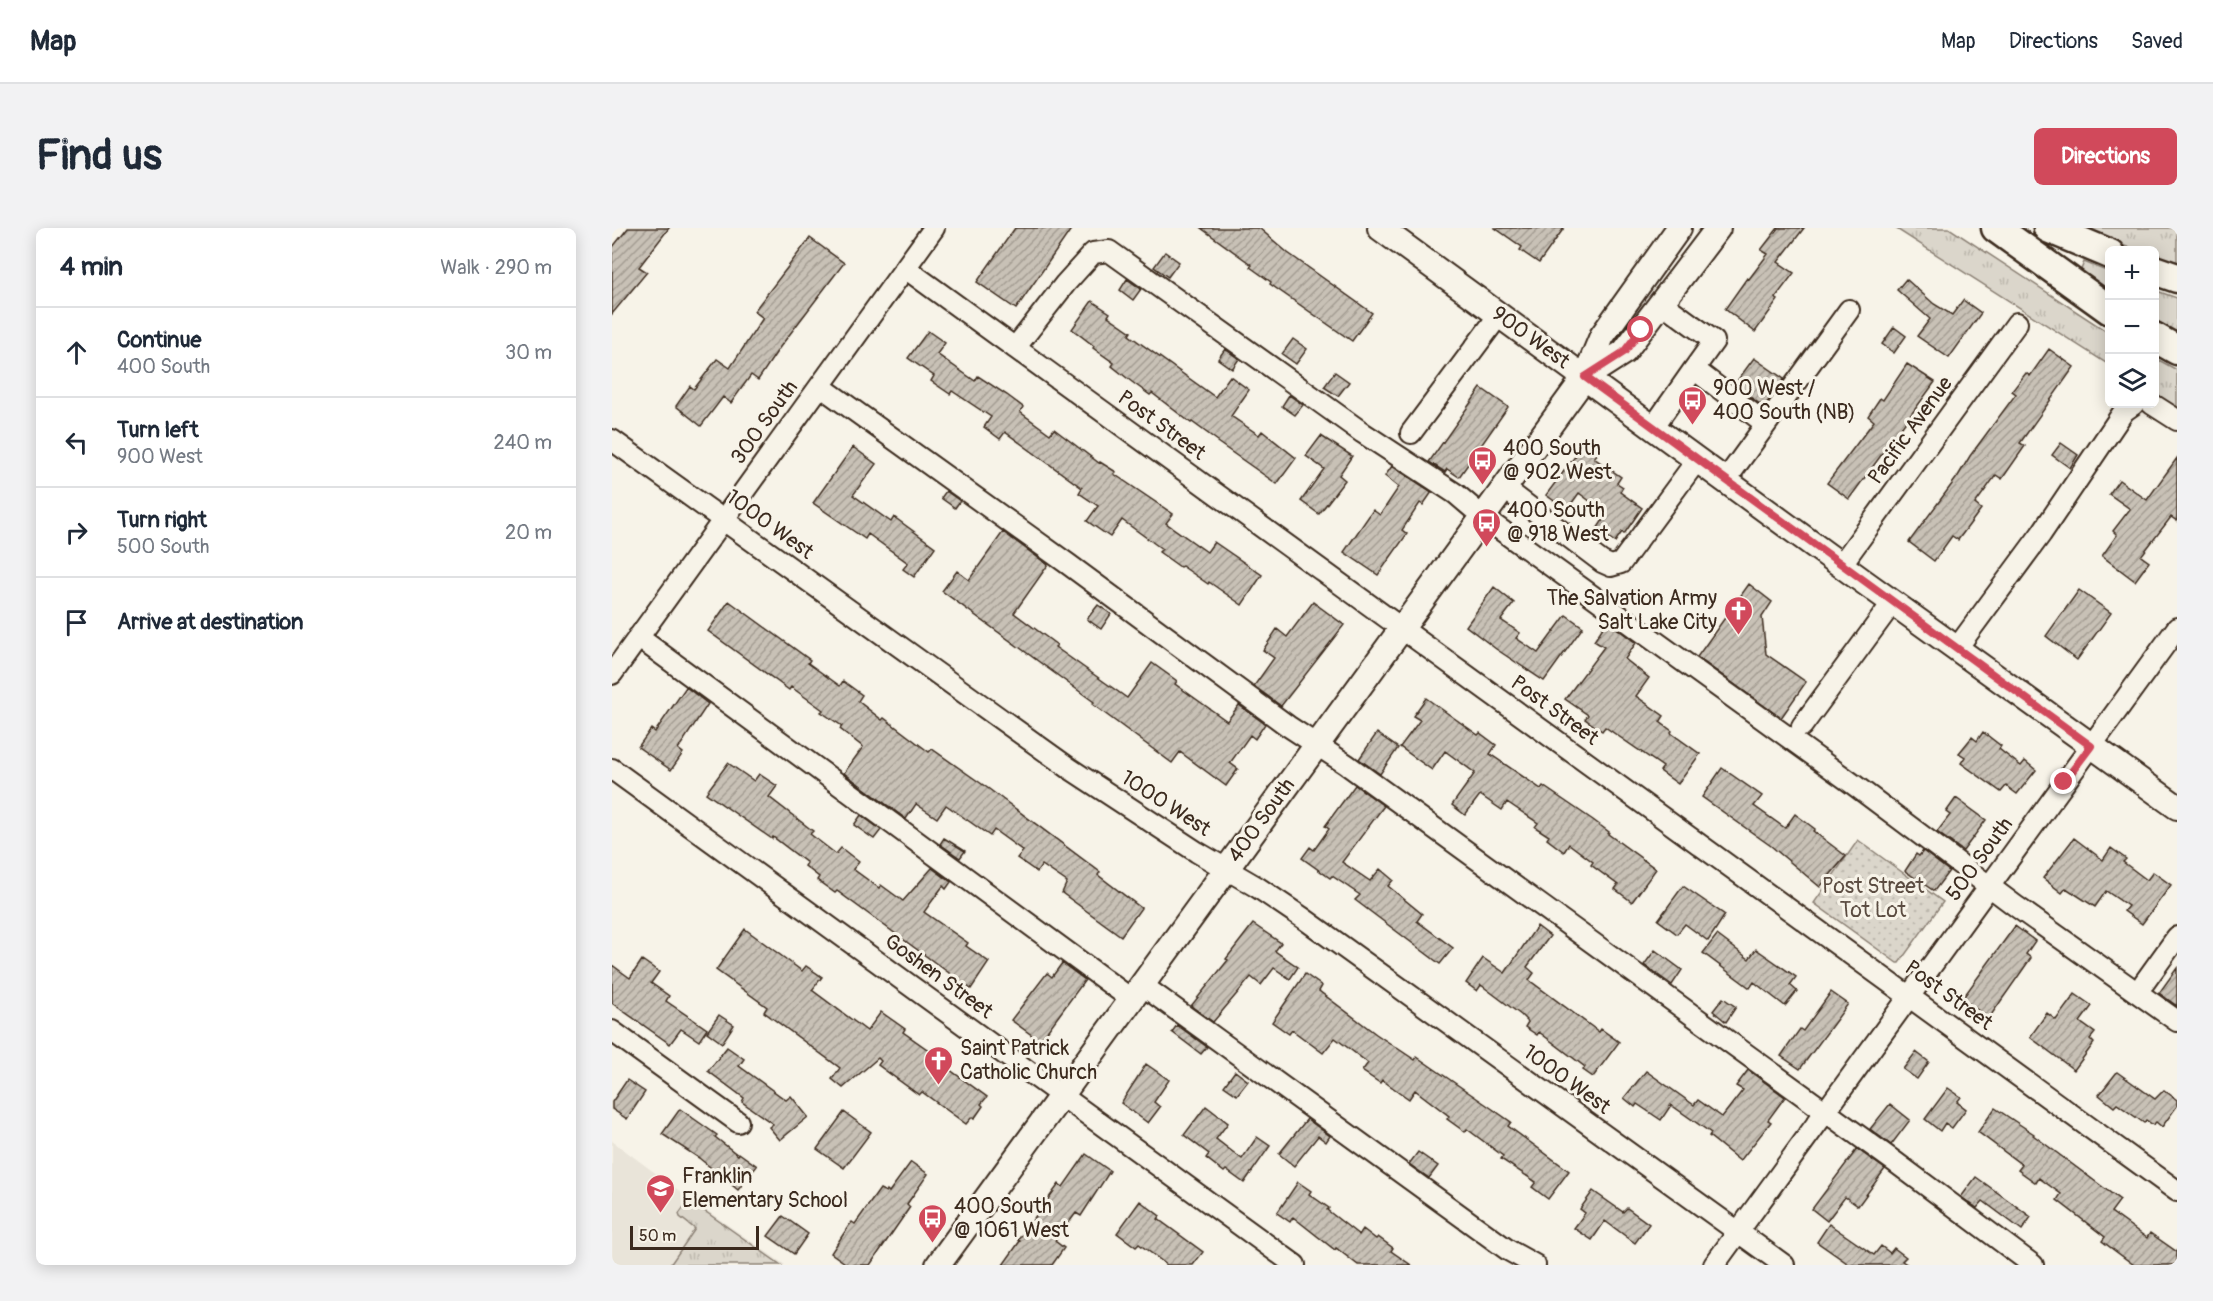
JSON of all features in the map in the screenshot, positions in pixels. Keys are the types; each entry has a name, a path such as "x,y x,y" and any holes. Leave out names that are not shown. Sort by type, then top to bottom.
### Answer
{"highway":[{"path":"1996,228 2105,307"},
{"path":"2048,228 2105,252"},
{"path":"2159,272 2177,278"},
{"path":"2159,340 2177,350"}],"main road":[{"name":"900 West","path":"1380,228 1725,481 2177,807"},
{"name":"400 South","path":"1585,377 1624,352 1718,228"},
{"name":"400 South","path":"938,1265 1585,377 1602,336 1676,229"}],"street":[{"name":"300 South","path":"612,674 934,228"},
{"path":"1015,348 1065,284 1093,253 1109,251 1364,433 1456,494 1483,517 2177,1021"},
{"name":"Post Street","path":"905,268 2177,1191"},
{"path":"1653,426 1714,341 1662,303"},
{"path":"1725,481 1849,310"},
{"path":"1411,433 1499,315"},
{"name":"Pacific Avenue","path":"1842,565 2017,323"},
{"path":"1694,369 1766,424"},
{"path":"820,386 1316,745 1346,764 2033,1265"},
{"path":"1957,648 2041,534 2124,411 2128,408"},
{"path":"2158,408 2177,420"},
{"name":"1000 West","path":"612,440 1069,768 1303,918 1784,1265"},
{"path":"1504,488 1602,562 1611,566 1621,563 1697,460"},
{"path":"1802,726 1893,602"},
{"name":"500 South","path":"1714,1265 2177,627"},
{"path":"638,637 1136,992 1508,1250 1535,1265"},
{"name":"Goshen Street","path":"612,769 1295,1265"},
{"path":"2144,983 2177,937"},
{"path":"612,1031 738,1122"}],"shaded area":[{"name":"Franklin Elementary School","path":"612,1141 689,1198 785,1265 612,1265"}],"green space":[{"path":"1895,228 1949,228 2105,330 2105,362"},
{"path":"2078,228 2177,228 2177,266 2159,259 2159,246 2125,246"},
{"path":"2084,262 2105,270 2105,291 2079,275"},
{"path":"2159,292 2177,298 2177,332 2159,322"},
{"path":"2159,360 2177,370 2177,408 2159,397"},
{"name":"Post Street Tot Lot","path":"1858,840 1943,902 1899,963 1814,903"},
{"path":"689,1200 781,1265 670,1265 695,1229 679,1214"}],"building":[{"path":"628,228 669,228 639,267 647,272 612,314 612,248"},
{"path":"1015,228 1072,228 1016,309 977,282"},
{"path":"1201,228 1259,228 1288,253 1372,313 1352,341 1270,284 1271,282 1250,267 1252,265"},
{"path":"1495,228 1564,228 1539,263 1520,250 1522,247"},
{"path":"1778,228 1804,228 1778,262 1794,273 1775,298 1778,300 1755,332 1725,309 1768,254 1761,250"},
{"path":"810,238 844,263 780,347 758,380 751,375 731,403 723,397 701,426 676,406 690,386 694,389 717,359 730,368 763,318 754,311"},
{"path":"1165,252 1179,262 1168,277 1154,267"},
{"path":"1127,279 1141,289 1133,300 1120,290"},
{"path":"1906,279 1934,304 1952,315 1963,300 1981,313 1949,358 1917,336 1930,319 1897,290"},
{"path":"1092,301 1110,313 1108,316 1131,332 1129,335 1215,397 1230,376 1249,390 1231,416 1259,435 1262,431 1296,458 1277,484 1152,393 1150,395 1132,382 1112,366 1114,363 1072,329"},
{"path":"1894,327 1906,336 1894,353 1882,344"},
{"path":"928,331 945,343 937,354 975,381 978,376 1007,395 1023,407 1020,412 1050,434 1054,429 1173,514 1166,523 1207,552 1214,542 1262,575 1242,605 1209,582 1208,584 1182,566 1180,567 1159,552 1162,549 1122,520 1110,537 1087,521 1098,506 1079,493 1082,488 1005,432 1000,439 984,427 991,417 952,391 950,394 931,381 934,376 908,358"},
{"path":"1293,339 1307,349 1296,364 1282,354"},
{"path":"1225,349 1239,359 1232,369 1218,359"},
{"path":"2049,349 2074,367 2020,443 2025,446 2002,479 1996,475 1975,504 1981,509 1958,540 1952,536 1934,561 1909,542 2016,394 2012,391 2026,373 2030,376"},
{"path":"1754,358 1784,379 1764,407 1734,385"},
{"path":"1907,364 1935,382 1849,499 1827,483 1874,421 1868,416 1880,398 1883,400"},
{"path":"1335,372 1349,382 1338,396 1324,387"},
{"path":"1481,388 1508,407 1459,477 1429,462"},
{"path":"1289,395 1303,405 1295,415 1282,406"},
{"path":"1321,436 1352,456 1339,475 1345,480 1319,514 1301,501 1324,469 1306,456"},
{"path":"1585,443 1598,453 1594,458 1621,477 1617,483 1623,487 1620,492 1642,508 1624,534 1622,532 1615,542 1597,529 1607,514 1579,493 1567,510 1546,495"},
{"path":"2061,443 2078,455 2070,468 2052,455"},
{"path":"853,447 876,464 853,495 891,522 894,517 935,547 914,577 903,569 908,563 868,534 865,539 813,503"},
{"path":"2177,458 2177,521 2171,517 2141,556 2149,562 2135,581 2102,556 2117,535 2113,531 2130,509 2109,494 2119,480 2147,500"},
{"path":"1392,466 1432,492 1423,505 1420,503 1402,530 1407,534 1378,575 1344,552 1373,510 1380,515 1399,487 1385,476"},
{"path":"946,491 960,501 955,508 941,498"},
{"path":"1003,532 1048,565 1014,613 1057,645 1055,647 1127,698 1152,663 1177,681 1175,684 1227,721 1239,705 1265,724 1255,739 1250,735 1230,763 1238,769 1226,786 1180,752 1172,763 1092,704 1094,702 942,591 957,571 969,580"},
{"name":"The Salvation Army Salt Lake City","path":"1749,584 1772,602 1762,617 1766,654 1806,682 1781,718 1697,657"},
{"path":"1494,587 1514,603 1501,620 1520,633 1516,638 1538,653 1566,615 1583,627 1544,681 1466,626"},
{"path":"2079,590 2111,613 2077,660 2046,636"},
{"path":"729,601 810,660 808,663 840,686 843,681 862,695 858,701 882,720 884,718 929,752 932,749 1100,872 1098,875 1141,908 1121,936 1062,893 1067,882 1042,865 1037,872 1017,858 1023,851 994,830 990,836 946,805 937,818 916,804 906,819 844,773 863,747 840,729 842,726 821,712 823,710 791,687 789,690 708,631"},
{"path":"1313,602 1344,625 1281,706 1254,686 1274,658 1263,650 1277,629 1287,637"},
{"path":"1098,605 1111,614 1101,629 1087,619"},
{"path":"1607,621 1636,643 1625,659 1649,678 1636,696 1664,716 1660,722 1700,754 1678,784 1660,771 1663,767 1605,727 1602,731 1585,719 1588,715 1565,699 1604,647 1594,641"},
{"path":"686,687 708,704 678,749 683,753 671,770 638,747 651,729 655,732"},
{"path":"1426,698 1496,745 1490,754 1541,789 1543,786 1593,820 1609,832 1608,834 1656,869 1632,902 1615,889 1618,885 1591,865 1593,862 1569,844 1564,852 1547,839 1549,836 1535,827 1538,823 1507,802 1502,810 1480,795 1465,815 1452,805 1475,773 1445,751 1432,770 1400,747 1420,720 1413,716"},
{"path":"1983,732 2001,746 1999,749 2021,766 2025,761 2036,770 2017,794 2006,786 2001,792 1961,763 1965,757 1959,753 1972,737 1977,741"},
{"path":"1377,733 1398,748 1380,774 1359,759"},
{"path":"728,763 754,781 759,774 777,786 769,797 813,831 810,834 836,854 841,848 859,862 853,869 879,888 881,885 903,901 932,868 951,882 946,889 943,886 924,912 968,943 966,946 989,962 971,989 837,891 835,893 817,880 819,877 805,866 807,863 773,837 772,839 706,793"},
{"path":"1722,768 1762,796 1754,806 1785,828 1795,814 1846,856 1820,887 1771,846 1702,797"},
{"path":"1355,785 1384,806 1342,862 1370,881 1380,869 1393,880 1388,886 1422,914 1417,921 1453,948 1440,964 1355,900 1360,895 1332,876 1330,878 1302,858 1310,847 1314,850 1329,829 1325,826"},
{"path":"1956,798 1986,820 1963,851 1937,832 1950,815 1946,812"},
{"path":"861,815 881,830 874,839 854,825"},
{"path":"944,838 965,851 960,858 940,844"},
{"path":"2074,838 2103,860 2111,848 2126,859 2123,862 2147,880 2153,872 2171,885 2142,924 2124,911 2128,906 2106,891 2095,907 2066,888 2062,893 2043,878"},
{"path":"1923,851 1949,871 1934,891 1905,871 1916,854 1919,856"},
{"path":"1683,886 1725,915 1708,941 1685,924 1677,934 1658,920"},
{"path":"1253,924 1281,943 1275,951 1298,967 1290,979 1274,968 1261,985 1251,977 1213,1022 1191,1006"},
{"path":"1537,926 1550,936 1527,967 1534,973 1529,980 1599,1032 1601,1029 1619,1042 1593,1077 1583,1070 1585,1067 1539,1032 1537,1035 1525,1027 1528,1022 1521,1015 1481,985 1477,991 1466,983 1483,958 1505,973"},
{"path":"2015,926 2035,941 2026,954 2031,958 1989,1018 1962,999"},
{"path":"745,929 802,971 806,966 822,977 812,990 867,1031 881,1012 905,1029 903,1032 944,1061 942,1064 987,1097 974,1119 972,1117 966,1124 922,1092 919,1095 878,1065 881,1061 878,1058 843,1088 832,1079 840,1068 764,1012 767,1007 716,970"},
{"path":"1717,935 1749,959 1756,949 1796,977 1790,985 1797,991 1785,1006 1754,982 1750,988 1703,953"},
{"path":"1655,950 1682,970 1672,985 1644,965"},
{"path":"642,960 659,972 651,983 669,996 666,1001 707,1029 699,1041 681,1029 670,1044 612,1003 612,965 630,978"},
{"path":"1062,963 1085,980 1040,1041 1011,1020 1047,973 1052,977"},
{"path":"2177,968 2177,1006 2159,993"},
{"path":"1305,974 1322,986 1319,991 1376,1034 1415,1060 1417,1057 1511,1122 1508,1126 1569,1171 1548,1199 1532,1187 1536,1182 1501,1159 1503,1156 1467,1129 1465,1132 1447,1119 1449,1116 1415,1090 1409,1099 1382,1080 1380,1083 1362,1071 1368,1063 1335,1038 1323,1053 1292,1030 1289,1034 1272,1022"},
{"path":"1831,992 1848,1004 1800,1069 1781,1056 1800,1029 1803,1031"},
{"path":"2075,994 2092,1006 2080,1022 2095,1033 2090,1039 2094,1043 2074,1070 2030,1037 2047,1013 2056,1020"},
{"path":"1723,998 1736,1007 1726,1022 1713,1011"},
{"path":"719,1015 734,1025 722,1043 707,1032"},
{"path":"1177,1025 1207,1047 1201,1054 1172,1032"},
{"path":"727,1047 744,1059 739,1066 786,1100 791,1096 808,1117 780,1140 769,1127 773,1124 742,1102 744,1098 708,1071"},
{"path":"1916,1052 1929,1062 1917,1079 1903,1069"},
{"path":"1146,1064 1169,1080 1154,1102 1160,1107 1148,1123 1121,1103"},
{"path":"1748,1070 1785,1097 1768,1120 1771,1122 1740,1161 1709,1136 1711,1133 1671,1105 1661,1120 1637,1104 1635,1107 1624,1098 1646,1071 1694,1105 1698,1100 1722,1117 1743,1090 1736,1086"},
{"path":"1235,1071 1248,1081 1237,1095 1224,1086"},
{"path":"2117,1072 2155,1099 2164,1090 2177,1100 2177,1106 2162,1127 2156,1122 2153,1125 2146,1120 2144,1123 2117,1104 2114,1107 2099,1095"},
{"path":"627,1080 645,1092 627,1119 612,1109 612,1102"},
{"path":"1948,1088 1961,1097 1957,1102 1966,1109 1952,1128 1945,1123 1940,1131 1925,1119"},
{"path":"1890,1104 1910,1120 1891,1145 1870,1129"},
{"path":"1206,1106 1228,1123 1216,1139 1242,1159 1257,1137 1270,1146 1244,1183 1226,1170 1224,1172 1206,1158 1209,1154 1184,1135"},
{"path":"1995,1108 2034,1134 2120,1200 2111,1212 2147,1238 2150,1233 2177,1252 2177,1265 2134,1265 2102,1241 2105,1237 2057,1200 2061,1194 2039,1178 2036,1183 2018,1170 2022,1165 1978,1132"},
{"path":"680,1109 717,1135 715,1137 738,1155 739,1153 757,1166 738,1190 699,1158 662,1134"},
{"path":"844,1112 871,1132 844,1168 817,1149"},
{"path":"1307,1119 1330,1136 1326,1142 1318,1136 1294,1166 1279,1154"},
{"path":"1857,1149 1885,1169 1858,1206 1845,1197 1827,1221 1812,1209"},
{"path":"1418,1152 1438,1166 1429,1178 1409,1164"},
{"path":"1086,1154 1110,1171 1081,1216 1076,1213 1055,1241 1064,1248 1052,1265 1003,1265 1020,1241 1018,1240 1059,1184 1063,1187"},
{"path":"911,1162 928,1174 907,1204 910,1207 870,1265 848,1265 831,1253 848,1227 852,1222 855,1224 880,1189 889,1192"},
{"path":"1976,1177 2031,1217 2022,1230 1983,1201 1977,1208 1961,1197"},
{"path":"1298,1182 1311,1191 1309,1194 1329,1208 1327,1210 1359,1235 1363,1229 1376,1239 1378,1237 1393,1248 1391,1251 1411,1265 1358,1265 1293,1217 1290,1222 1277,1213"},
{"path":"1593,1191 1623,1212 1627,1208 1649,1224 1635,1243 1605,1221 1592,1240 1574,1228 1585,1213 1580,1209"},
{"path":"1140,1201 1160,1216 1158,1219 1203,1252 1193,1265 1167,1265 1139,1244 1136,1247 1117,1233"},
{"path":"783,1216 808,1234 794,1254 768,1236"},
{"path":"1829,1224 1874,1255 1881,1246 1890,1253 1894,1248 1906,1257 1902,1261 1908,1265 1850,1265 1817,1242"}],"place":[{"name":"900 West / 400 South (NB)","path":"1692,426"},
{"name":"400 South @ 902 West","path":"1482,486"},
{"name":"400 South @ 918 West","path":"1486,548"},
{"name":"The Salvation Army Salt Lake City","path":"1738,636"},
{"name":"Saint Patrick Catholic Church","path":"939,1086"},
{"name":"Franklin Elementary School","path":"661,1214"},
{"name":"400 South @ 1061 West","path":"933,1244"}],"route":[{"path":"1641,330 1624,352 1585,377 2091,746 2064,782"}]}
